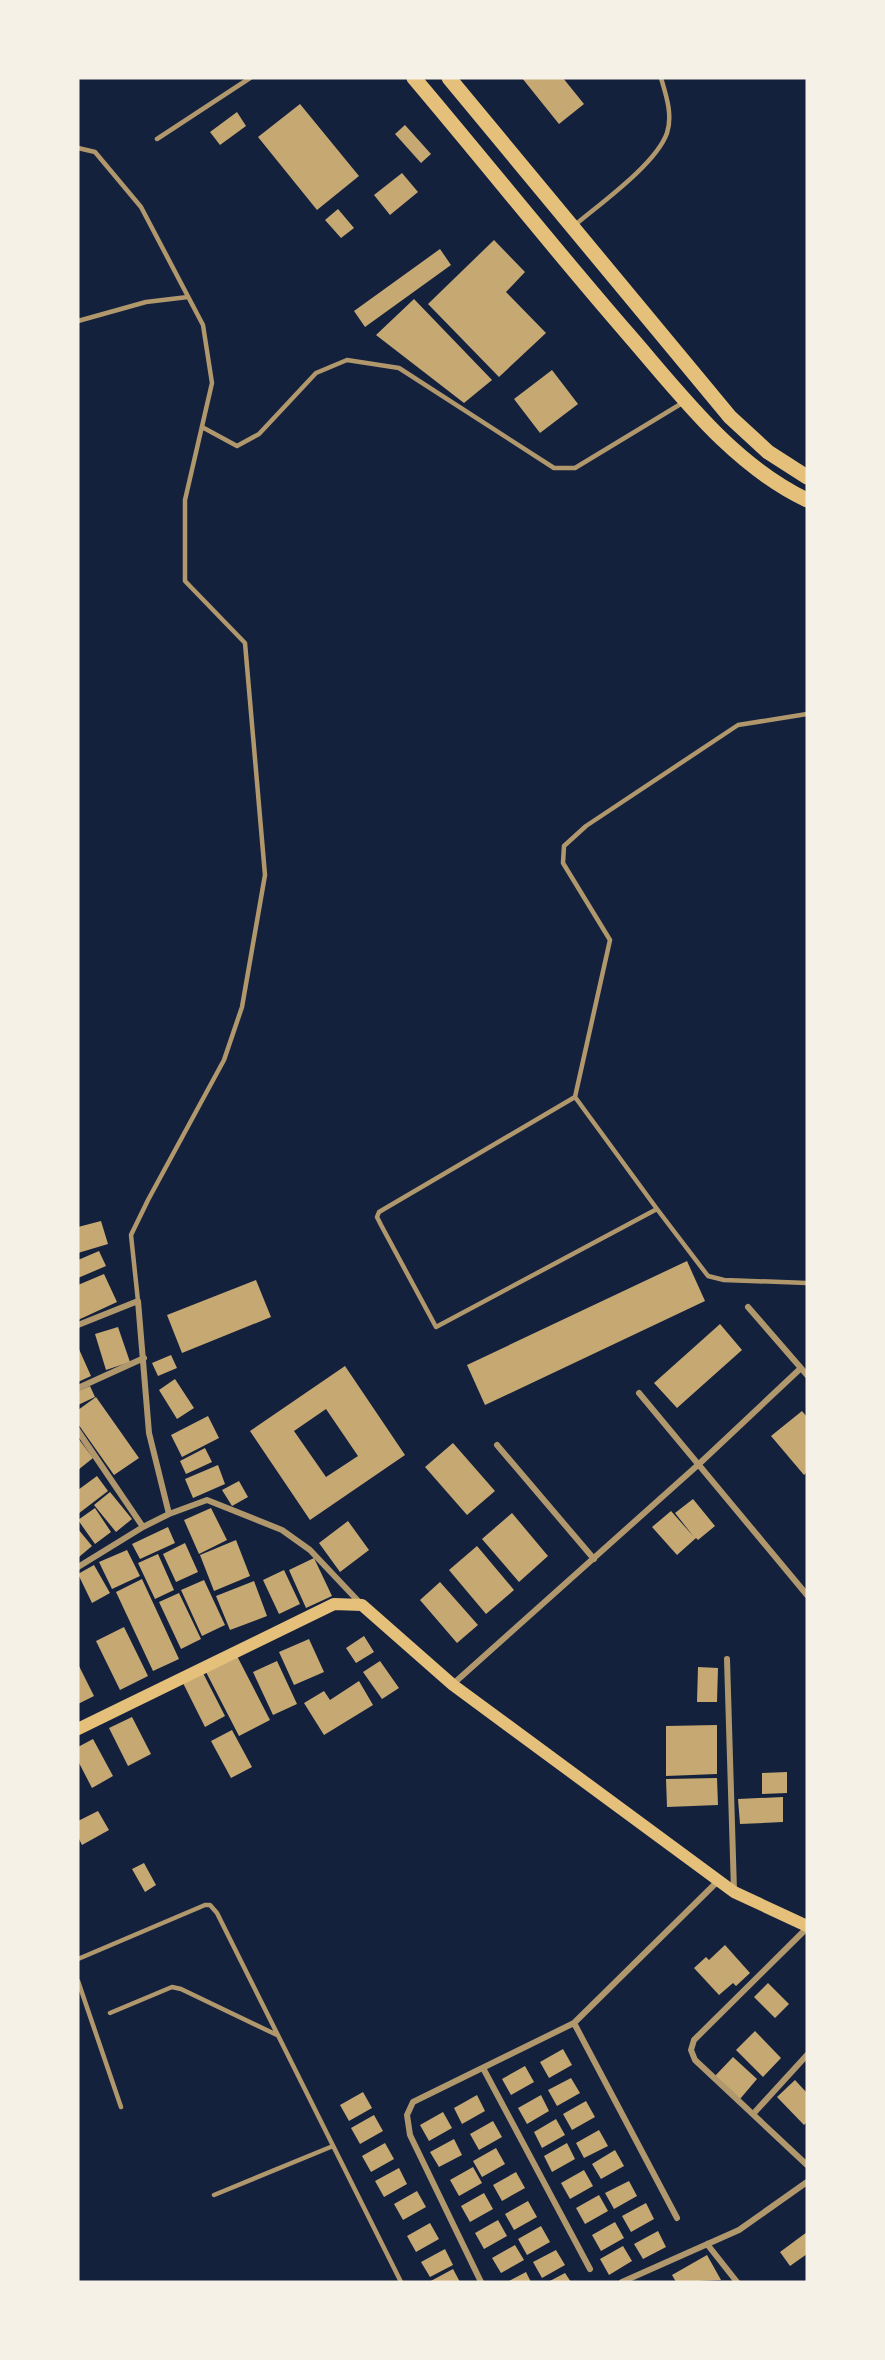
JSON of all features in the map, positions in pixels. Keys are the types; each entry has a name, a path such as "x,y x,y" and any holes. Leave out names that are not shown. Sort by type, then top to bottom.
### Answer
{"main road":[{"path":"414,78 567,263 706,423 759,472 807,500"},
{"path":"449,78 730,417 768,452 807,477"},
{"path":"78,1729 334,1604 362,1605 453,1685 718,1881 734,1892 807,1927"}],"street":[{"path":"78,1325 138,1301 150,1433 169,1514"},
{"path":"748,1307 807,1375"},
{"path":"78,1388 144,1358"},
{"path":"453,1685 699,1464 801,1368"},
{"path":"639,1393 807,1595"},
{"path":"78,1431 143,1527"},
{"path":"497,1445 594,1559"},
{"path":"78,1568 143,1527 169,1514 207,1500 282,1530 310,1550 362,1605"},
{"path":"727,1659 734,1892"},
{"path":"481,2282 410,2135 407,2115 413,2102 574,2023 718,1881"},
{"path":"807,1927 694,2040 691,2050 695,2060 807,2164"},
{"path":"574,2023 677,2218"},
{"path":"754,2113 807,2055"},
{"path":"483,2068 590,2269"},
{"path":"627,2281 739,2229 806,2185"},
{"path":"707,2244 737,2282"}],"lane":[{"path":"157,139 249,78"},
{"path":"573,226 650,160 667,132 669,106 661,78"},
{"path":"78,148 95,152 141,207 202,325 212,383 185,500 185,581 245,643 265,875 242,1007 224,1060 131,1235 138,1301"},
{"path":"78,321 146,302 188,297"},
{"path":"202,427 237,446 259,434 316,373 347,360 399,368 554,468 575,468 686,401"},
{"path":"657,1209 436,1327 377,1217 379,1212 575,1097 610,940 563,862 564,846 586,826 738,724 807,714"},
{"path":"575,1097 708,1276 724,1280 807,1283"},
{"path":"78,1959 205,1905 210,1905 217,1913 279,2035 401,2282"},
{"path":"78,1981 121,2107"},
{"path":"110,2013 172,1987 181,1989 279,2035"},
{"path":"214,2196 333,2146"}],"building":[{"path":"522,78 563,78 584,104 559,124"},
{"path":"300,104 359,176 317,210 258,137"},
{"path":"237,112 246,126 220,145 210,132"},
{"path":"405,125 431,154 421,163 395,134"},
{"path":"402,173 418,192 390,215 374,195"},
{"path":"338,209 354,228 341,238 325,220"},
{"path":"494,240 525,272 506,292 546,333 499,377 428,304"},
{"path":"440,249 451,265 365,327 354,311"},
{"path":"414,299 492,380 464,403 376,335"},
{"path":"552,370 578,404 540,433 514,399"},
{"path":"101,1221 108,1244 78,1253 78,1227"},
{"path":"99,1251 106,1266 78,1278 78,1260"},
{"path":"687,1261 705,1301 485,1405 467,1365"},
{"path":"104,1274 117,1302 78,1320 78,1285"},
{"path":"256,1280 271,1317 182,1353 167,1315"},
{"path":"720,1324 742,1350 677,1408 654,1383"},
{"path":"118,1327 130,1362 106,1370 95,1334"},
{"path":"78,1347 91,1376 78,1382"},
{"path":"171,1355 177,1368 158,1376 152,1363"},
{"path":"345,1366 405,1455 310,1520 250,1431","holes":["326,1409 358,1456 326,1477 294,1431"]},
{"path":"175,1379 194,1408 177,1419 159,1390"},
{"path":"90,1386 95,1397 78,1405 78,1391"},
{"path":"96,1397 139,1458 114,1475 78,1424 78,1410"},
{"path":"802,1411 807,1417 807,1472 804,1475 771,1436"},
{"path":"208,1416 219,1438 182,1457 171,1435"},
{"path":"78,1438 93,1458 78,1470"},
{"path":"453,1443 495,1491 467,1515 425,1467"},
{"path":"205,1448 212,1462 186,1474 180,1461"},
{"path":"218,1465 225,1484 193,1498 185,1479"},
{"path":"97,1476 108,1491 78,1514 78,1490"},
{"path":"239,1481 248,1497 232,1506 222,1490"},
{"path":"110,1492 132,1519 116,1532 94,1505"},
{"path":"693,1499 715,1526 698,1540 696,1538 677,1555 652,1527 671,1511 694,1537 675,1513"},
{"path":"95,1508 111,1532 95,1544 78,1520"},
{"path":"211,1508 227,1540 199,1554 184,1520"},
{"path":"512,1513 548,1556 519,1582 482,1539"},
{"path":"348,1521 369,1550 340,1572 319,1543"},
{"path":"168,1527 175,1543 140,1559 132,1544"},
{"path":"78,1529 92,1546 79,1557 78,1555"},
{"path":"236,1540 250,1576 214,1591 200,1555"},
{"path":"185,1543 198,1572 176,1582 163,1554"},
{"path":"477,1546 514,1590 486,1614 449,1570"},
{"path":"127,1550 140,1576 112,1589 99,1562"},
{"path":"158,1554 174,1590 155,1599 138,1563"},
{"path":"314,1558 332,1596 306,1608 289,1570"},
{"path":"94,1565 110,1593 92,1603 78,1574"},
{"path":"284,1570 300,1604 279,1614 263,1580"},
{"path":"142,1579 179,1659 153,1671 116,1592"},
{"path":"204,1580 225,1625 202,1636 181,1590"},
{"path":"254,1581 267,1616 230,1630 216,1596"},
{"path":"440,1582 478,1625 457,1643 420,1600"},
{"path":"179,1593 201,1639 181,1649 159,1602"},
{"path":"124,1627 148,1676 120,1690 96,1641"},
{"path":"364,1636 374,1652 356,1663 346,1648"},
{"path":"309,1639 324,1672 294,1685 279,1652"},
{"path":"237,1656 270,1720 239,1736 206,1672"},
{"path":"277,1661 297,1704 273,1715 253,1672"},
{"path":"380,1661 399,1688 382,1699 363,1672"},
{"path":"78,1664 94,1696 78,1704"},
{"path":"698,1667 718,1668 717,1702 697,1702"},
{"path":"203,1673 225,1716 205,1727 183,1683"},
{"path":"359,1681 373,1705 324,1735 304,1703 324,1691 330,1700"},
{"path":"132,1717 151,1754 128,1766 109,1728"},
{"path":"717,1725 717,1774 666,1776 666,1726"},
{"path":"232,1730 252,1767 231,1778 211,1741"},
{"path":"93,1739 113,1776 92,1788 78,1761 78,1747"},
{"path":"787,1772 787,1793 762,1794 762,1773"},
{"path":"717,1778 718,1805 667,1807 666,1779"},
{"path":"783,1797 783,1822 740,1824 738,1799"},
{"path":"98,1811 109,1830 82,1845 78,1837 78,1821"},
{"path":"144,1863 156,1885 145,1892 132,1869"},
{"path":"725,1945 750,1973 736,1986 733,1983 719,1995 694,1968 706,1957 709,1960"},
{"path":"768,1983 789,2004 775,2018 754,1997"},
{"path":"755,2031 781,2058 763,2077 736,2050"},
{"path":"563,2049 572,2065 549,2078 540,2062"},
{"path":"733,2057 757,2079 740,2099 715,2076"},
{"path":"525,2066 534,2082 511,2095 502,2079"},
{"path":"571,2078 580,2093 557,2106 548,2090"},
{"path":"795,2080 807,2093 807,2122 804,2125 777,2097"},
{"path":"363,2092 372,2108 349,2121 340,2105"},
{"path":"477,2095 485,2111 462,2124 454,2108"},
{"path":"541,2095 549,2111 527,2124 518,2108"},
{"path":"586,2101 595,2117 572,2130 563,2114"},
{"path":"443,2112 452,2128 429,2141 420,2125"},
{"path":"374,2115 383,2131 360,2144 351,2128"},
{"path":"556,2119 565,2135 542,2148 534,2132"},
{"path":"493,2121 502,2137 479,2150 470,2134"},
{"path":"599,2130 608,2146 584,2158 576,2143"},
{"path":"454,2139 462,2155 439,2167 430,2152"},
{"path":"385,2143 394,2159 371,2172 362,2156"},
{"path":"567,2143 575,2159 552,2172 544,2156"},
{"path":"496,2148 505,2164 482,2177 473,2161"},
{"path":"615,2150 624,2166 601,2179 592,2164"},
{"path":"473,2167 482,2183 459,2196 450,2180"},
{"path":"399,2168 407,2184 384,2197 375,2181"},
{"path":"584,2170 593,2186 570,2199 561,2183"},
{"path":"516,2172 525,2188 502,2201 493,2185"},
{"path":"629,2181 637,2196 614,2209 605,2193"},
{"path":"417,2191 426,2207 403,2220 394,2204"},
{"path":"484,2193 493,2209 470,2222 461,2206"},
{"path":"599,2195 608,2211 585,2224 576,2208"},
{"path":"528,2201 537,2217 514,2230 505,2214"},
{"path":"646,2203 654,2219 631,2232 622,2216"},
{"path":"498,2220 507,2236 484,2249 475,2233"},
{"path":"615,2222 624,2238 601,2251 592,2235"},
{"path":"430,2223 439,2239 416,2252 407,2236"},
{"path":"541,2226 550,2242 527,2255 518,2239"},
{"path":"658,2231 666,2247 643,2259 634,2244"},
{"path":"807,2232 807,2254 790,2266 780,2252"},
{"path":"515,2245 524,2260 501,2273 492,2258"},
{"path":"623,2246 632,2261 609,2275 600,2259"},
{"path":"445,2249 453,2265 430,2277 421,2262"},
{"path":"556,2250 565,2265 542,2278 533,2262"},
{"path":"707,2255 721,2280 676,2282 672,2275"},
{"path":"453,2269 460,2282 429,2282"},
{"path":"526,2272 531,2282 507,2282"},
{"path":"565,2273 571,2282 548,2282"}]}
